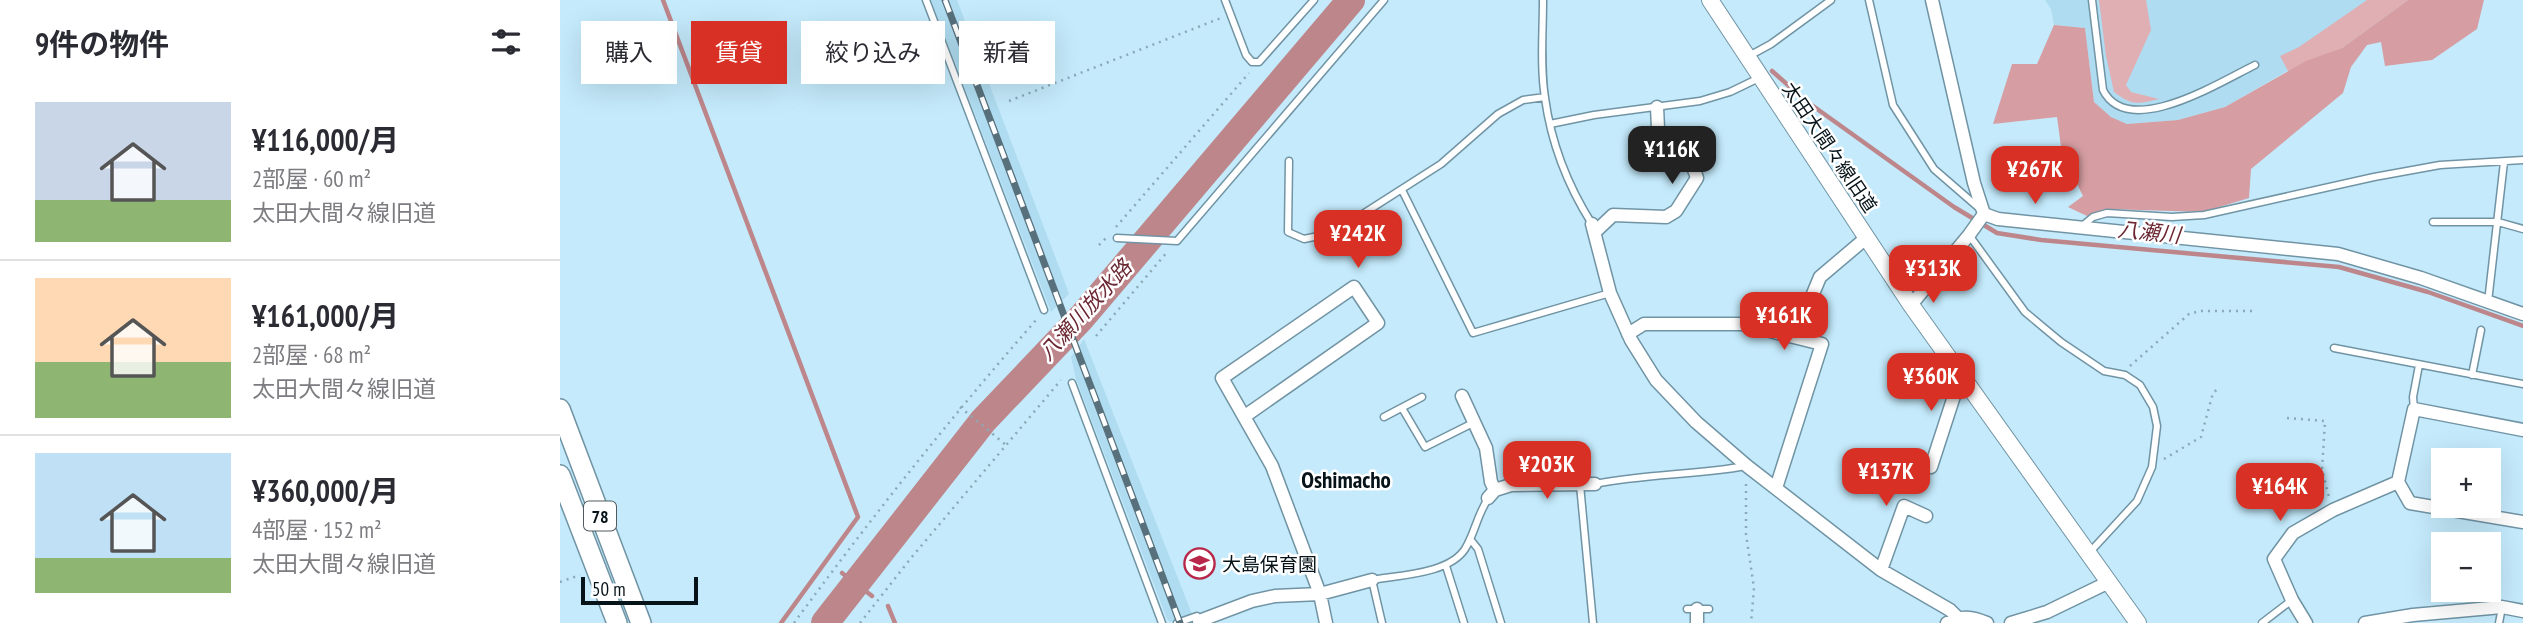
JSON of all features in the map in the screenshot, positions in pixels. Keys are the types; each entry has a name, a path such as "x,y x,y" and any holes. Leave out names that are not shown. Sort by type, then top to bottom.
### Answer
{"main road":[{"name":"78","path":"560,409 641,623"},
{"name":"78","path":"560,475 617,623"}],"street":[{"name":"太田大間々線旧道","path":"1710,0 1910,305 2138,623"},
{"path":"1910,305 1971,233 1983,212 1932,0"},
{"path":"1657,107 1659,150 1668,156 1687,160 1694,166 1697,177 1676,211 1666,217 1613,215 1593,228 1610,293 1629,334 1656,380 1696,422 1747,466 1881,570 1950,610 1952,620 1975,619 1987,623"},
{"path":"1983,212 1998,219 2338,254 2421,278 2523,314"},
{"path":"1796,337 1820,277 1866,238"},
{"path":"1245,416 1378,323 1354,287 1222,378 1272,466 1320,594 1326,623"},
{"path":"1629,334 1644,324 1742,324 1822,344 1776,488"},
{"path":"1931,467 1956,390 1965,380"},
{"path":"1462,396 1486,448 1492,494 1511,485 1595,484"},
{"path":"2523,430 2414,409 2398,482 2410,503 2523,522"},
{"path":"2306,623 2292,600 2274,559 2293,533 2333,510 2398,482"},
{"path":"1881,570 1904,506 1926,516"},
{"path":"1198,619 1199,621 1252,601 1275,596 1320,594 1372,580"},
{"path":"2011,623 2047,612 2109,582"},
{"path":"2365,623 2413,615 2502,607 2523,611"},
{"path":"1697,609 1697,623"}],"lane":[{"path":"926,0 1044,310"},
{"path":"1225,0 1246,55 1252,62 1259,62 1314,0"},
{"path":"1116,238 1174,240 1384,0"},
{"path":"1543,0 1545,97 1550,124 1575,196 1593,228"},
{"path":"1747,57 1771,44 1831,0"},
{"path":"1868,0 1893,105 1934,169 1983,212"},
{"path":"2092,0 2103,90 2108,100 2117,107 2138,111 2175,104 2255,65"},
{"path":"1550,124 1594,115 1700,101 1730,92 1759,78"},
{"path":"1289,160 1288,232 1304,239 1333,233 1441,164 1497,114 1523,100 1545,97"},
{"path":"2080,228 2093,217 2106,213 2172,217 2204,215 2374,177 2440,166 2523,160"},
{"path":"2488,302 2504,162"},
{"path":"1402,190 1473,333 1610,293"},
{"path":"2433,222 2498,222 2523,229"},
{"path":"1971,233 2025,312 2061,342 2104,371 2125,375 2140,385 2153,407 2157,426 2152,467 2137,500 2089,553"},
{"path":"2472,375 2481,330"},
{"path":"2334,348 2523,384"},
{"path":"2414,409 2413,397 2419,366"},
{"path":"1072,383 1162,623"},
{"path":"1384,417 1422,397"},
{"path":"1402,408 1425,447 1473,423"},
{"path":"1595,484 1626,478 1747,466"},
{"path":"1580,485 1593,623"},
{"path":"1382,623 1372,580 1446,565 1458,559 1470,539 1479,512 1492,494"},
{"path":"1470,539 1478,549 1501,623"},
{"path":"1446,565 1464,623"},
{"path":"2262,623 2292,600"},
{"path":"2498,623 2502,607"},
{"path":"1177,623 1198,619"}],"path":[{"path":"1009,101 1231,14"},
{"path":"1116,226 1259,62"},
{"path":"1099,244 1107,236"},
{"path":"1096,336 1174,240"},
{"path":"794,623 864,528 960,407 1044,310"},
{"path":"2125,375 2130,365 2189,314 2200,311 2252,311"},
{"path":"860,623 911,558 1066,375 1072,383"},
{"path":"2152,467 2201,438 2213,393 2220,387"},
{"path":"960,407 1007,445"},
{"path":"2287,418 2325,421 2322,470 2333,510"},
{"path":"1747,466 1745,516 1754,588 1751,623"},
{"path":"560,582 596,569"}],"shaded area":[{"path":"931,0 957,0 965,21 959,21 959,73 945,36 945,21 939,21"},
{"path":"2045,0 2408,0 2225,107 2178,120 2127,124 2111,117 2094,102 2085,28 2054,25 2051,9"},
{"path":"2099,0 2146,0 2151,30 2126,85 2131,92 2159,99 2135,103 2114,92 2106,56"},
{"path":"2367,0 2408,0 2342,48 2288,71 2280,56 2299,47"},
{"path":"2408,0 2484,0 2477,29 2432,60 2385,66 2381,42 2367,45 2351,67 2343,93 2251,169 2249,198 2203,212 2108,209 2087,216 2068,207 2083,196 2062,154 2057,117 1993,124 2012,64 2037,64 2054,25 2085,28 2094,102 2111,117 2127,124 2178,120 2225,107 2306,61 2342,48"},
{"path":"963,84 989,84 1069,294 1051,312"},
{"path":"1084,339 1192,614 1170,622 1076,379 1071,357"}],"waterway":[{"path":"663,0 858,517 781,623"},
{"name":"八瀬川放水路","path":"825,623 983,421 1082,317 1351,0"},
{"name":"八瀬川","path":"1772,71 1806,101 1954,207 1997,233 2041,240 2339,267 2428,292 2523,326"},
{"name":"八瀬川放水路","path":"842,573 872,596"},
{"path":"888,606 895,623"}],"railway":[{"path":"945,0 1180,623"}],"place":[{"name":"大島保育園","path":"1199,564"}],"district":[{"name":"Oshimacho","path":"1346,479"}]}
